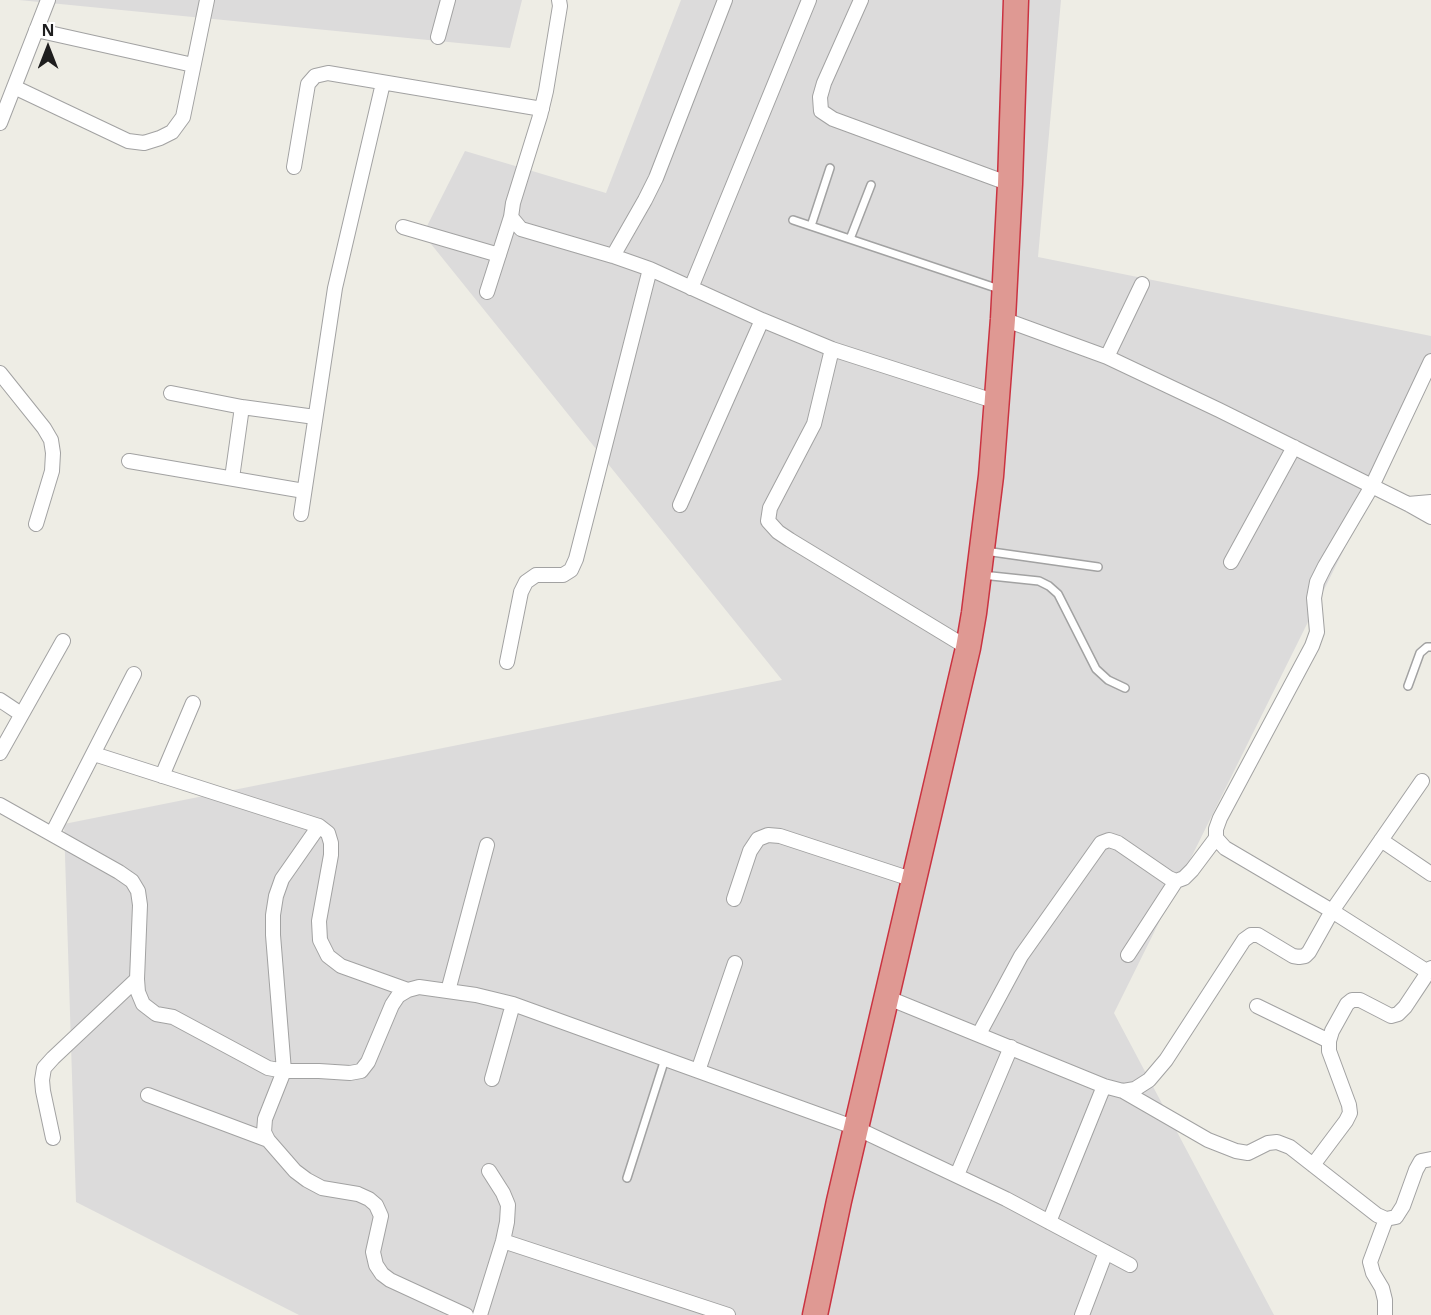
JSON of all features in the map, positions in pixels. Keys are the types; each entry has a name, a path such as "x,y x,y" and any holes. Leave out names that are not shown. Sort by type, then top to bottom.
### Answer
{"highway":[{"path":"815,1315 839,1201 968,648 991,476 997,402 1005,291 1016,0"}],"street":[{"path":"0,123 48,0"},
{"path":"14,87 128,141 144,143 172,132 183,117 207,0"},
{"path":"438,37 448,0"},
{"path":"487,292 542,110 560,6 559,0"},
{"path":"613,256 656,178 725,0"},
{"path":"691,288 809,0"},
{"path":"861,0 824,83 820,97 822,111 833,119 1010,184"},
{"path":"36,30 194,65"},
{"path":"294,167 308,84 315,76 328,73 542,110"},
{"path":"301,514 335,288 383,82"},
{"path":"511,218 521,229 650,269 762,320 832,348 997,402"},
{"path":"403,227 499,255"},
{"path":"507,662 521,592 526,582 536,575 563,575 571,570 576,559 650,269"},
{"path":"1107,357 1142,284"},
{"path":"1003,319 1107,357 1294,447 1431,517"},
{"path":"680,505 762,320"},
{"path":"832,348 814,424 770,508 768,521 790,540 968,648"},
{"path":"1128,955 1176,881 1184,878 1192,870 1216,838 1220,818 1312,646 1317,632 1314,598 1317,582 1372,486 1431,361"},
{"path":"0,373 51,440 52,471 36,524"},
{"path":"171,393 242,407 315,417"},
{"path":"232,478 242,407"},
{"path":"1231,562 1294,447"},
{"path":"129,461 304,491"},
{"path":"1408,504 1431,502"},
{"path":"0,753 63,640"},
{"path":"52,834 134,674"},
{"path":"0,700 21,714"},
{"path":"162,776 193,703"},
{"path":"94,754 319,826 328,833 331,843 331,855 319,921 320,940 328,956 341,966 408,990"},
{"path":"1123,1091 1135,1089 1149,1080 1166,1060 1244,939 1258,934 1293,956 1305,956 1310,952 1332,911 1422,781"},
{"path":"0,805 132,881 138,891 140,905 137,979 138,992 143,1004 156,1014 173,1017 268,1068 284,1071 350,1073 361,1071 368,1062 398,996 419,987 476,995 513,1004 856,1128 957,1175 1130,1265"},
{"path":"319,826 282,879 276,896 273,935 284,1071 265,1119 264,1132 268,1140 295,1171 307,1180 322,1188 358,1194 376,1205 381,1216 373,1252 376,1265 382,1274 390,1280 466,1315"},
{"path":"734,899 750,851 758,839 768,835 780,836 914,880"},
{"path":"1216,838 1226,848 1430,970 1398,1014 1391,1016 1359,1000 1352,1000 1347,1004 1332,1031 1329,1051 1350,1113 1313,1165"},
{"path":"979,1034 1026,948 1101,843 1109,840 1118,843 1176,881"},
{"path":"1381,840 1431,874"},
{"path":"448,991 487,845"},
{"path":"698,1071 735,963"},
{"path":"53,1138 43,1091 44,1068 137,979"},
{"path":"886,997 1104,1086 1123,1091 1208,1140 1236,1151 1248,1152 1268,1143 1277,1142 1290,1147 1377,1215 1386,1219 1396,1217 1403,1206 1421,1161 1431,1159"},
{"path":"492,1079 513,1004"},
{"path":"1257,1006 1329,1041"},
{"path":"957,1175 1011,1047"},
{"path":"1049,1222 1104,1086"},
{"path":"148,1095 268,1140"},
{"path":"480,1315 507,1222 508,1204 489,1171"},
{"path":"1385,1315 1382,1288 1372,1273 1370,1262 1386,1219"},
{"path":"503,1241 728,1315"},
{"path":"1082,1315 1107,1252"}],"lane":[{"path":"811,226 830,168"},
{"path":"850,239 871,185"},
{"path":"793,220 1005,291"},
{"path":"982,551 1098,567"},
{"path":"979,575 1039,581 1049,586 1058,594 1096,669 1108,680 1125,688"},
{"path":"1408,686 1420,653 1427,647 1431,647"},
{"path":"627,1178 665,1059"}],"shaded area":[{"path":"19,0 522,0 510,48"},
{"path":"681,0 1061,0 1038,257 1431,336 1431,374 1114,1013 1274,1315 299,1315 76,1202 64,824 782,680 423,234 465,151 606,193"}]}
